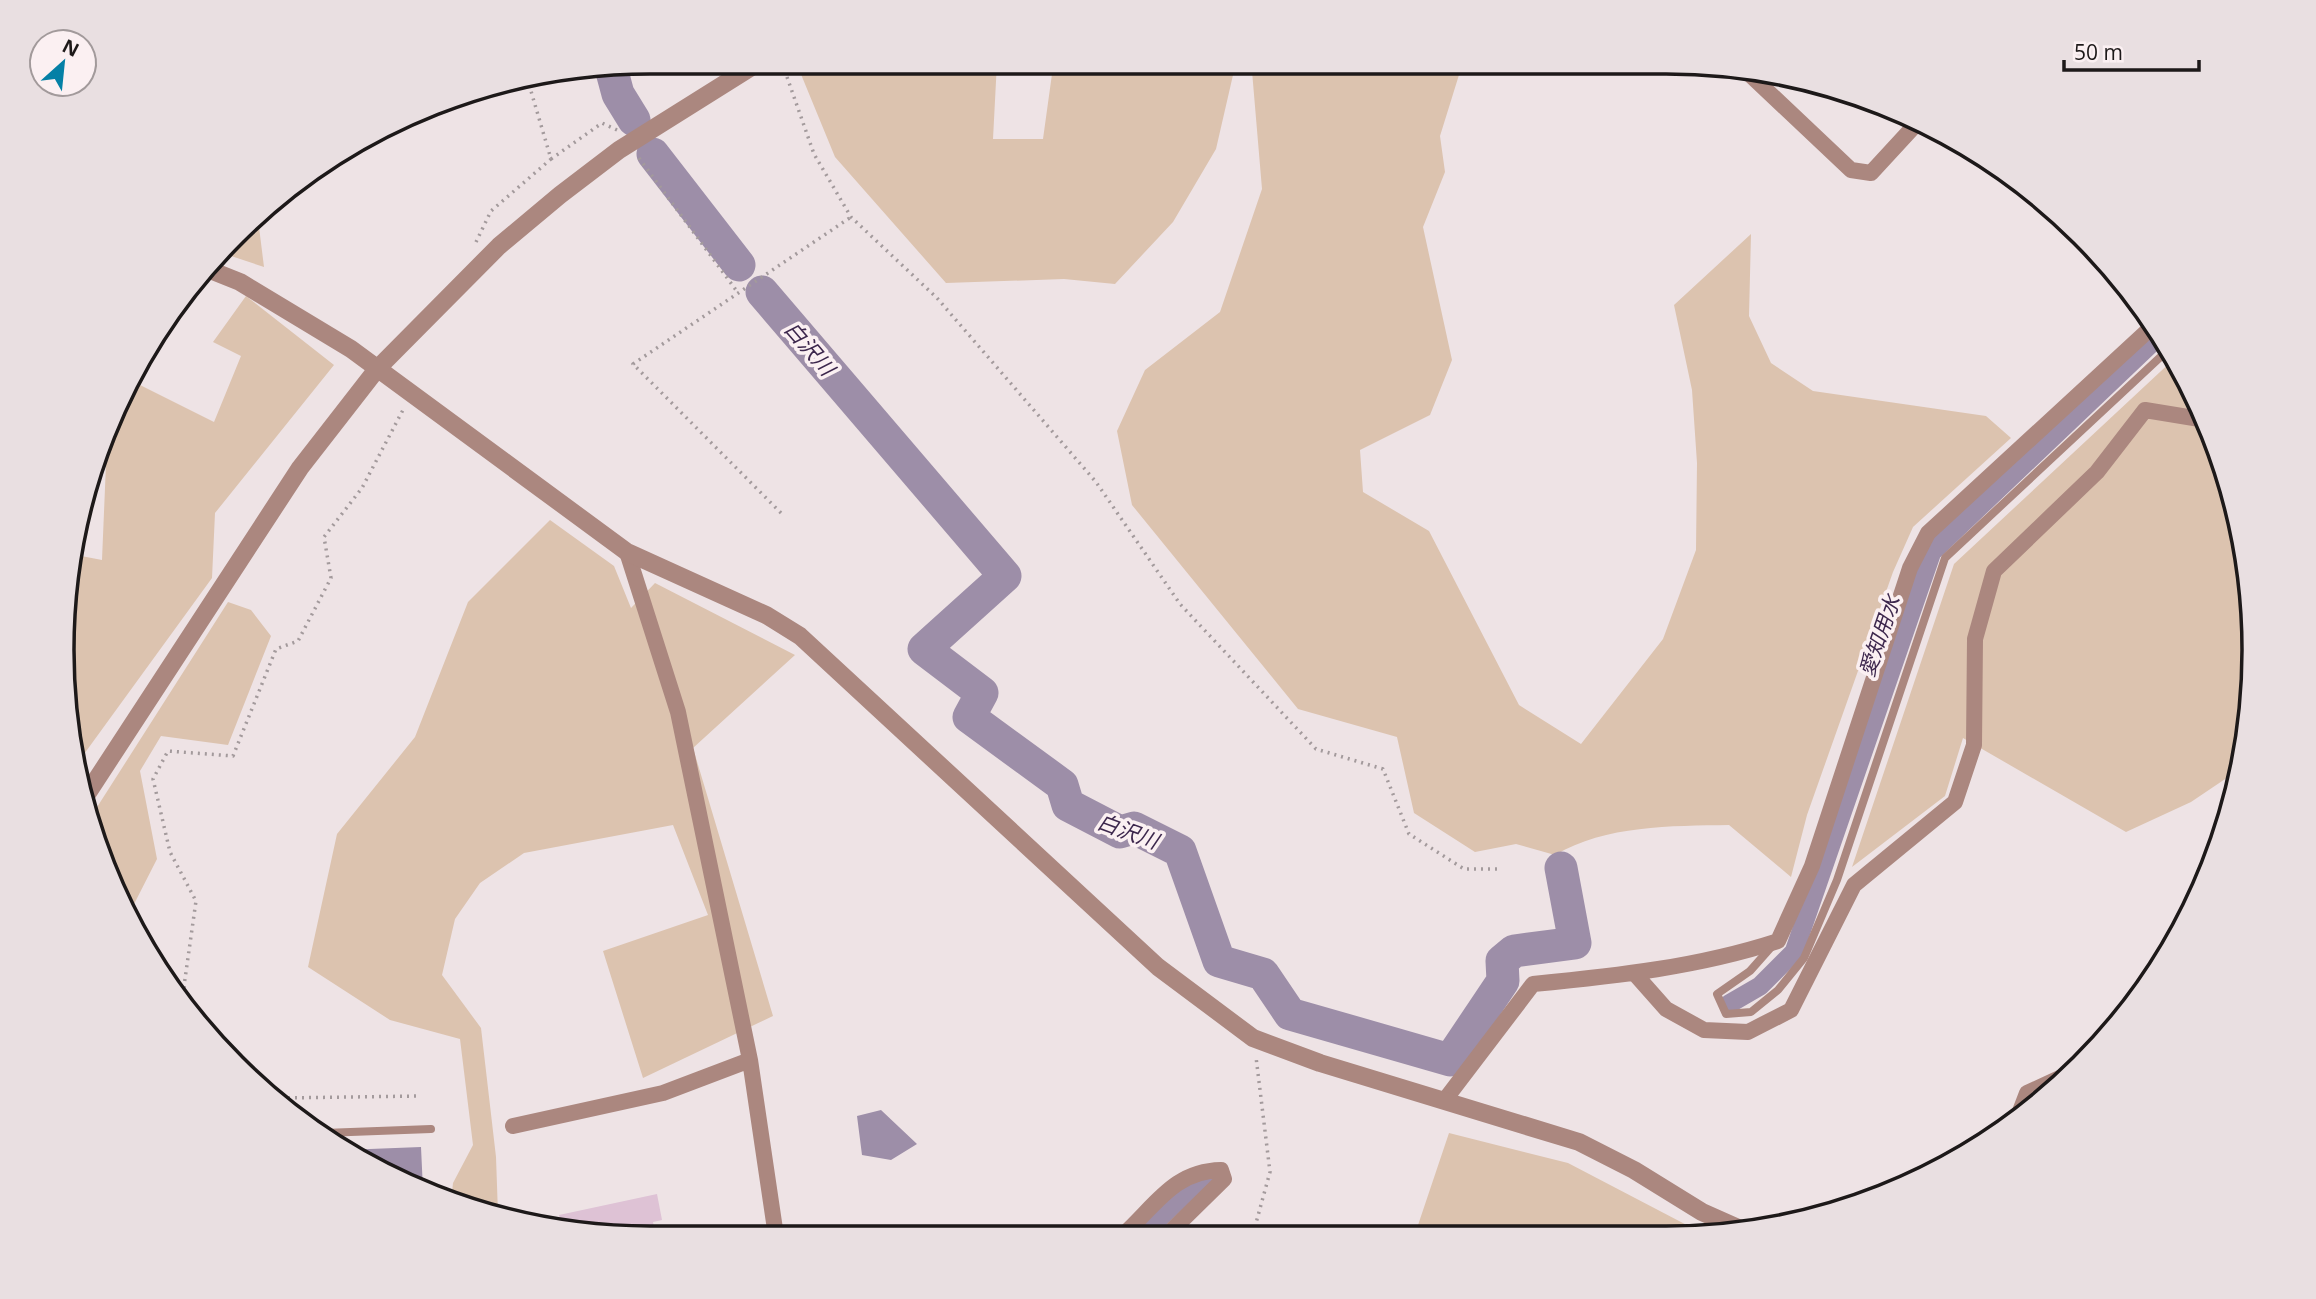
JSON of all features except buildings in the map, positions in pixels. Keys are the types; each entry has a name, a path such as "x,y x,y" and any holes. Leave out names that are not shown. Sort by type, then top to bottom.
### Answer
{"street":[{"path":"91,788 300,468 377,369 499,246 560,195 619,150 740,74"},
{"path":"1756,81 1851,170 1871,173 1912,129"},
{"path":"214,272 251,289 351,349 627,552 766,615 800,636 1158,967 1253,1038 1320,1063 1579,1142 1634,1170 1702,1212 1725,1222"},
{"path":"1444,1101 1533,984 1635,974 1750,950 1777,941 1812,866 1910,568 1928,533 2147,332"},
{"path":"1635,974 1666,1009 1704,1030 1748,1032 1791,1010 1854,885 1955,802 1974,745 1975,639 1994,571 2097,472 2145,410 2194,418"},
{"path":"627,552 678,712 750,1060 775,1226"},
{"path":"513,1126 663,1093 750,1060"},
{"path":"2024,1100 2027,1093 2043,1086"},
{"path":"1133,1226 1185,1177 1200,1170 1222,1170 1224,1179 1176,1226"}],"lane":[{"path":"1777,941 1750,971 1717,994 1726,1014 1751,1012 1778,990 1804,958 1837,880 1945,558 2161,356"},
{"path":"336,1133 430,1129"}],"path":[{"path":"787,77 814,155 851,217 937,298 1096,482 1180,604 1316,750 1383,769 1409,834 1464,869 1502,869"},
{"path":"530,87 551,159"},
{"path":"474,247 491,211 551,159 602,123 618,130"},
{"path":"636,154 737,291"},
{"path":"782,513 633,364 737,291 851,217"},
{"path":"184,988 196,901 170,852 153,779 168,751 233,756 276,649 298,641 331,578 324,537 362,488 411,394"},
{"path":"1253,1038 1270,1172 1255,1226"},
{"path":"289,1098 421,1096"}],"shaded area":[{"path":"801,74 996,74 993,139 1043,139 1052,74 1233,74 1216,149 1173,222 1115,284 1064,279 946,283 835,157"},
{"path":"1252,74 1459,74 1440,136 1445,172 1423,227 1452,360 1430,415 1360,450 1363,492 1429,531 1519,705 1581,744 1663,639 1696,550 1697,463 1692,390 1674,305 1751,234 1749,316 1771,363 1813,391 1986,416 2011,438 1913,527 1893,572 1807,815 1791,877 1729,825 1639,829 1596,838 1555,855 1516,844 1475,852 1414,813 1397,737 1298,709 1132,505 1117,431 1145,370 1220,312 1262,189"},
{"path":"259,226 264,267 229,255"},
{"path":"246,296 334,365 215,513 212,578 84,755 75,687 75,612 81,556 102,560 106,458 139,384 214,422 241,356 213,342"},
{"path":"2167,366 2199,429 2212,464 2223,500 2238,574 2241,687 2238,725 2228,777 2191,802 2126,832 1963,738 1945,796 1852,867 1954,564"},
{"path":"550,520 614,566 631,608 655,583 795,655 693,748 773,1016 643,1078 603,951 708,915 673,825 524,853 480,883 455,919 442,975 481,1028 496,1157 498,1205 452,1191 453,1183 473,1145 460,1039 390,1020 308,967 337,834 415,737 468,602"},
{"path":"228,602 251,610 271,636 228,745 161,736 140,771 157,859 134,905 117,870 96,809"},
{"path":"881,1110 917,1144 891,1160 862,1155 857,1116"},
{"path":"1449,1133 1568,1163 1687,1225 1666,1226 1418,1226"},
{"path":"421,1147 422,1179 395,1166 363,1149"}],"waterway":[{"name":"白沢川","path":"613,75 618,94 634,120"},
{"name":"白沢川","path":"653,154 739,265"},
{"name":"白沢川","path":"762,292 1005,576 924,649 982,693 969,717 1062,785 1068,805 1120,832 1134,828 1180,851 1219,961 1263,974 1290,1014 1450,1060 1503,981 1502,961 1514,951 1575,943 1561,868"},
{"name":"愛知用水","path":"1729,1004 1760,986 1794,952 1932,552 2153,342"},
{"name":"愛知用水","path":"1151,1226 1188,1191 1219,1176"}]}
